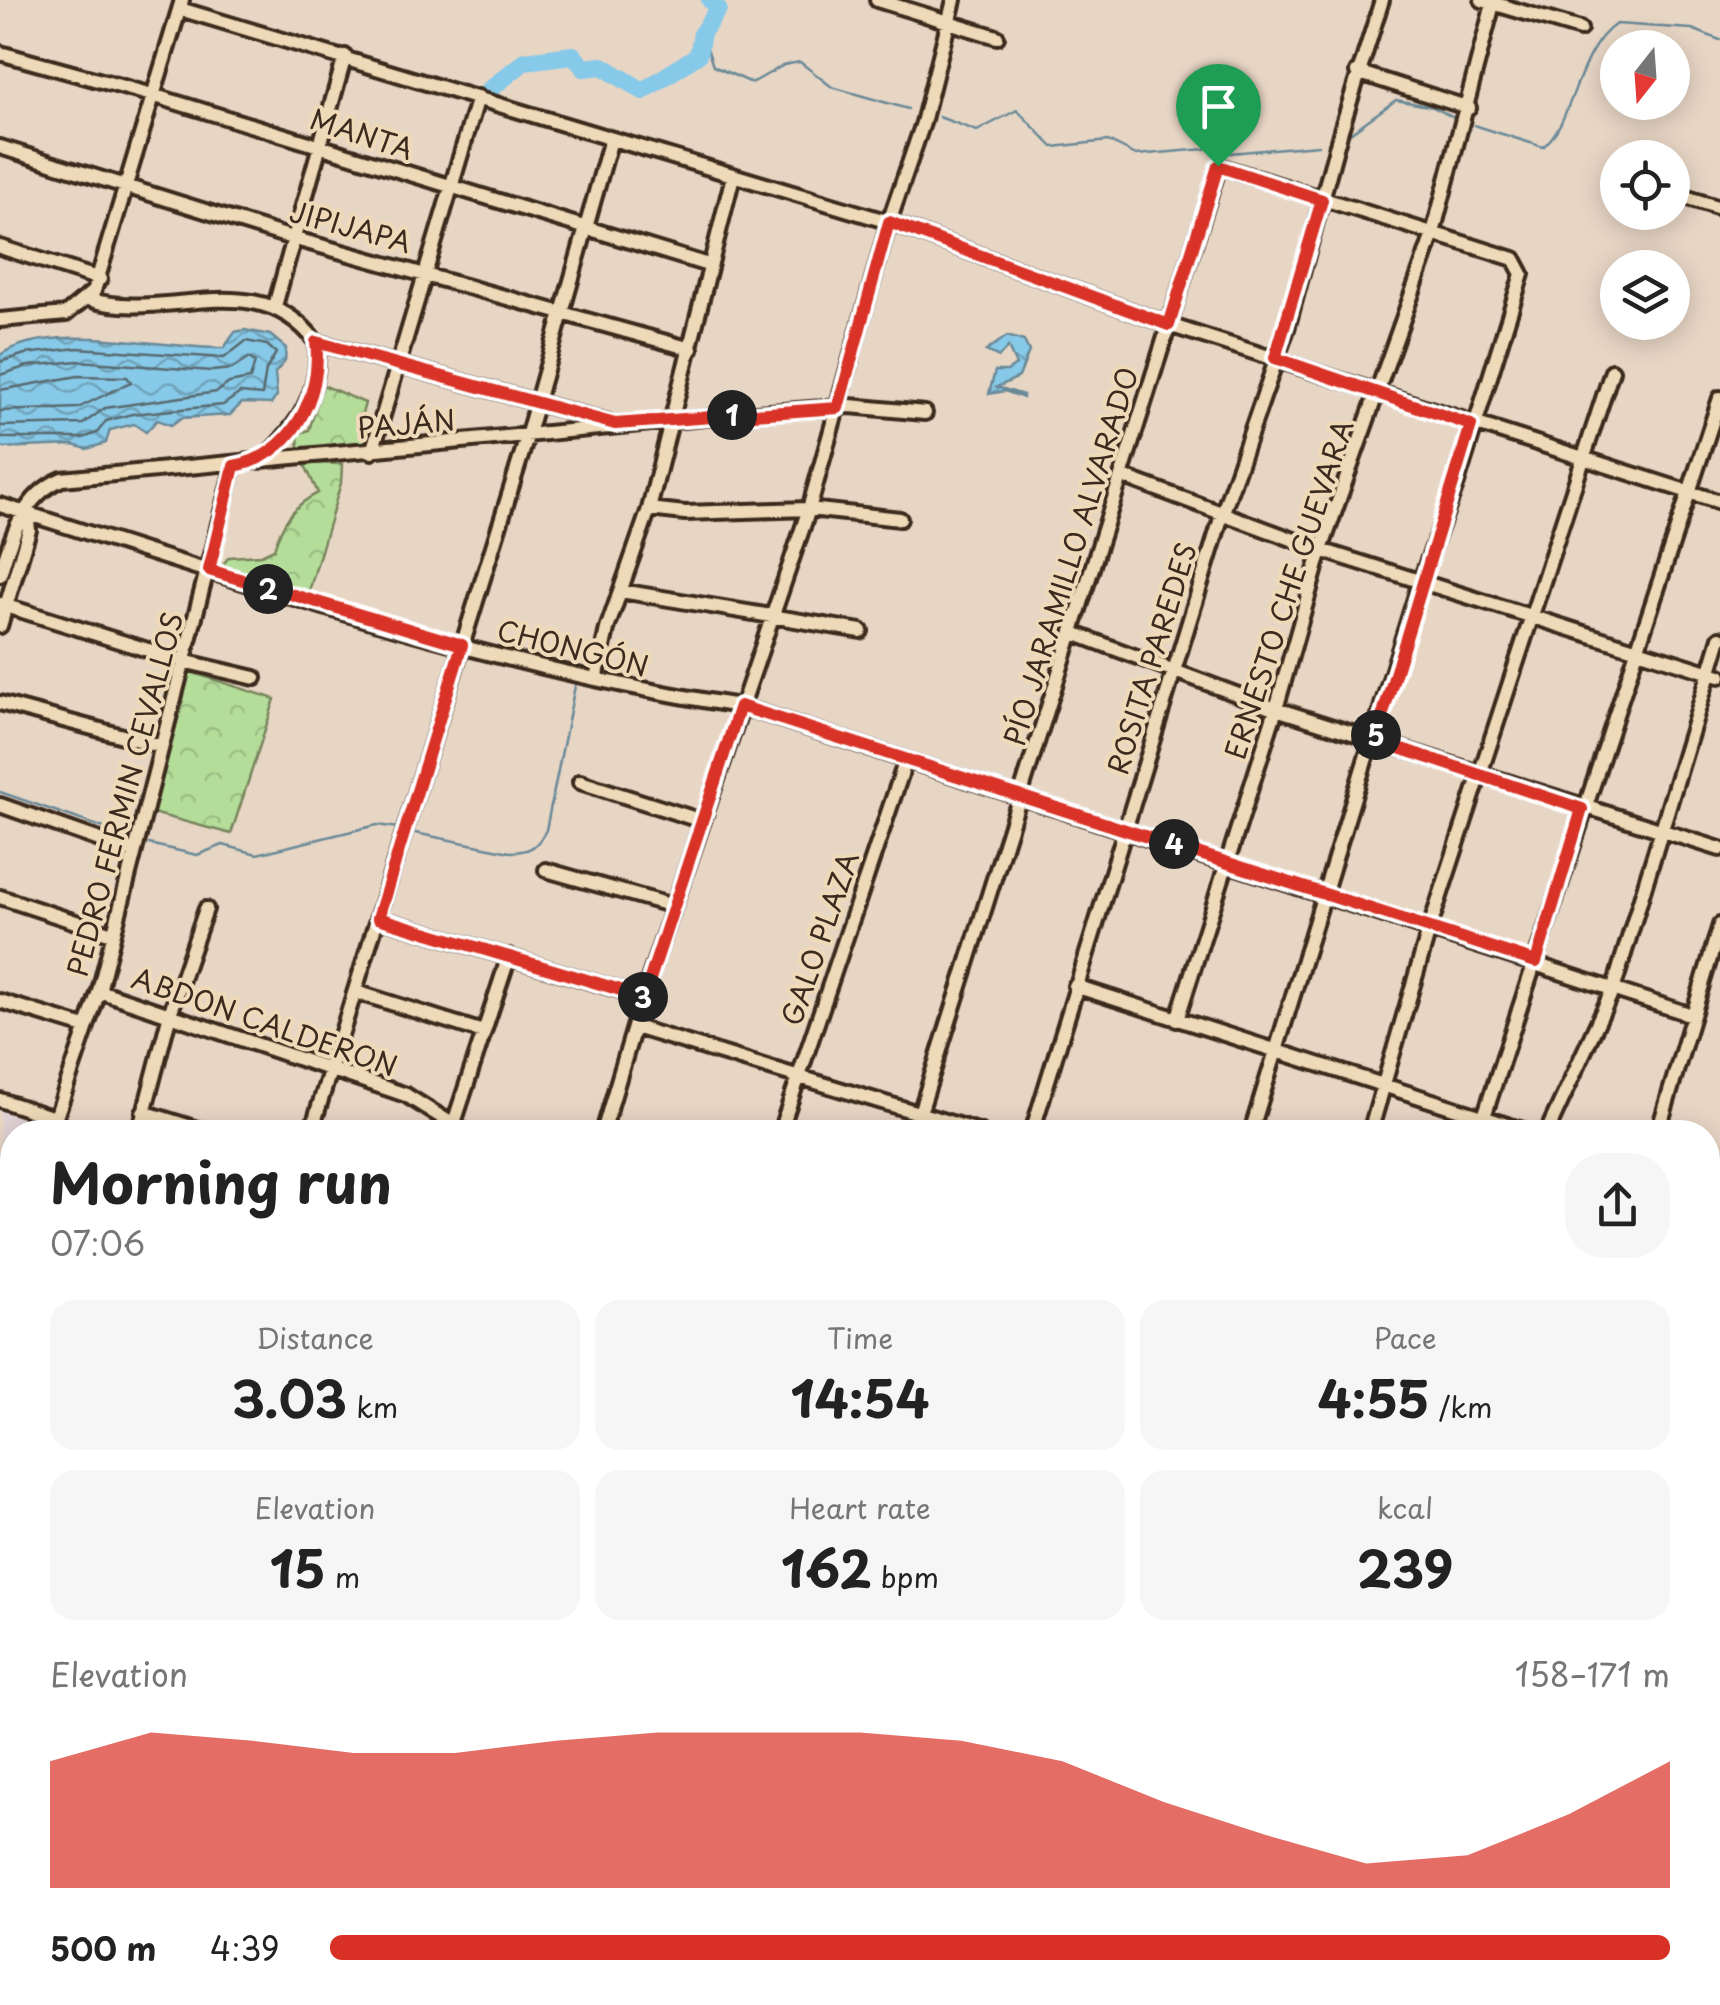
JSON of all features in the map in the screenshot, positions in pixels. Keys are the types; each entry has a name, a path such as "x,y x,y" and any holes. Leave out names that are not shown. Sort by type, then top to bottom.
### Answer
{"street":[{"path":"877,0 996,37"},
{"path":"607,1120 644,997 808,509 889,222 923,123 954,0"},
{"name":"ROSITA PAREDES","path":"1036,1120 1222,515 1275,358 1357,72 1382,0"},
{"path":"1490,1 1580,29"},
{"name":"ERNESTO CHE GUEVARA","path":"1177,1020 1276,709 1321,550 1432,237 1469,108 1490,1"},
{"path":"0,320 66,314 83,304 100,279 181,5 889,222 1169,325 1720,502"},
{"name":"MANTA","path":"0,53 320,145 708,266"},
{"path":"276,306 345,56"},
{"path":"1357,72 1469,108"},
{"path":"372,452 454,189 478,97"},
{"path":"315,1120 526,437 611,138"},
{"name":"JIPIJAPA","path":"0,147 292,238 426,272 691,349"},
{"name":"PÍO JARAMILLO ALVARADO","path":"918,1120 1218,166 1322,200"},
{"path":"596,679 620,591 649,509 733,176"},
{"path":"1690,199 1720,208"},
{"path":"1255,1120 1522,266 1514,259 1432,237 1322,200"},
{"path":"0,247 100,279"},
{"path":"83,304 236,300 276,306 316,342 615,424"},
{"path":"262,461 290,434 306,406 317,363 316,342"},
{"path":"1373,1120 1429,930 1612,371"},
{"path":"1483,1118 1582,809 1692,493 1720,398"},
{"name":"PAJÁN","path":"0,575 15,525 27,514 38,492 62,479 526,437 615,424 838,408 925,413"},
{"name":"PEDRO FERMIN CEVALLOS","path":"54,1118 99,991 234,466"},
{"path":"1122,476 1321,550 1714,674"},
{"name":"CHONGÓN","path":"0,505 462,645 626,688 740,706 1228,861 1429,930 1614,986 1692,1015"},
{"path":"649,509 685,513 808,509 900,519"},
{"path":"0,626 3,605 29,530 27,514"},
{"path":"620,591 861,630"},
{"path":"3,605 183,662 255,678"},
{"path":"1073,633 1173,674 1276,709 1582,809 1720,848"},
{"path":"1553,1120 1614,986 1659,832 1714,674 1720,638"},
{"path":"0,703 160,746"},
{"name":"GALO PLAZA","path":"784,1120 906,760"},
{"path":"580,782 702,821"},
{"path":"0,805 134,852"},
{"path":"546,870 674,906"},
{"path":"0,897 112,934"},
{"path":"142,1120 170,1014 206,909"},
{"path":"378,918 644,997"},
{"path":"1661,1120 1720,925"},
{"path":"461,1120 482,1032 508,956"},
{"path":"1075,986 1490,1120"},
{"name":"ABDON CALDERON","path":"99,991 332,1066 406,1095 445,1120"},
{"path":"356,992 482,1032"},
{"path":"0,1001 85,1027"},
{"path":"635,1027 944,1120"},
{"path":"0,1100 54,1118"},
{"path":"144,1112 169,1120"}],"shaded area":[{"path":"0,1110 35,1120 0,1120"}],"green space":[{"path":"323,385 365,403 360,421 369,429 364,443 316,453 299,451 298,434 309,430"},
{"path":"304,463 342,464 341,483 308,595 219,569 229,557 261,555 274,549 290,516 318,493"},
{"path":"184,670 275,699 231,834 149,812"}],"water":[{"path":"235,332 270,335 286,348 285,361 275,373 277,396 271,404 242,403 230,415 181,418 171,425 157,420 146,432 134,424 110,430 106,443 87,449 73,445 0,448 0,355 48,339 77,338 224,348"},
{"path":"1007,336 1024,341 1029,351 1019,377 997,387 1023,398 1005,391 989,394 995,371 1007,371 1016,365 1008,347 999,357 986,351"}],"waterway":[{"path":"488,91 525,61 573,55 584,68 602,66 643,91 698,55 702,33 718,9 710,0"},
{"path":"1474,125 1543,147 1562,120 1592,51 1616,24 1692,29 1720,40"},
{"path":"702,33 713,66 752,83 784,65 800,62 832,87 908,109"},
{"path":"1346,136 1396,100 1433,107 1456,119"},
{"path":"939,117 977,131 1017,110 1053,147 1108,141 1136,155 1205,149"},
{"path":"1230,153 1318,145"},
{"path":"410,832 510,852 528,850 536,844 546,830 576,681"},
{"path":"0,792 130,837"},
{"path":"149,844 197,855 223,845 257,854 377,825 399,828"}],"route":[{"path":"1218,166 1322,200 1287,329 1275,358 1471,425 1457,483 1420,582 1375,740 1582,809 1536,962 740,706 644,997 378,918 462,645 209,570 234,466 262,461 290,434 314,382 316,342 615,424 838,408 889,222 1169,325 1218,166"}]}
